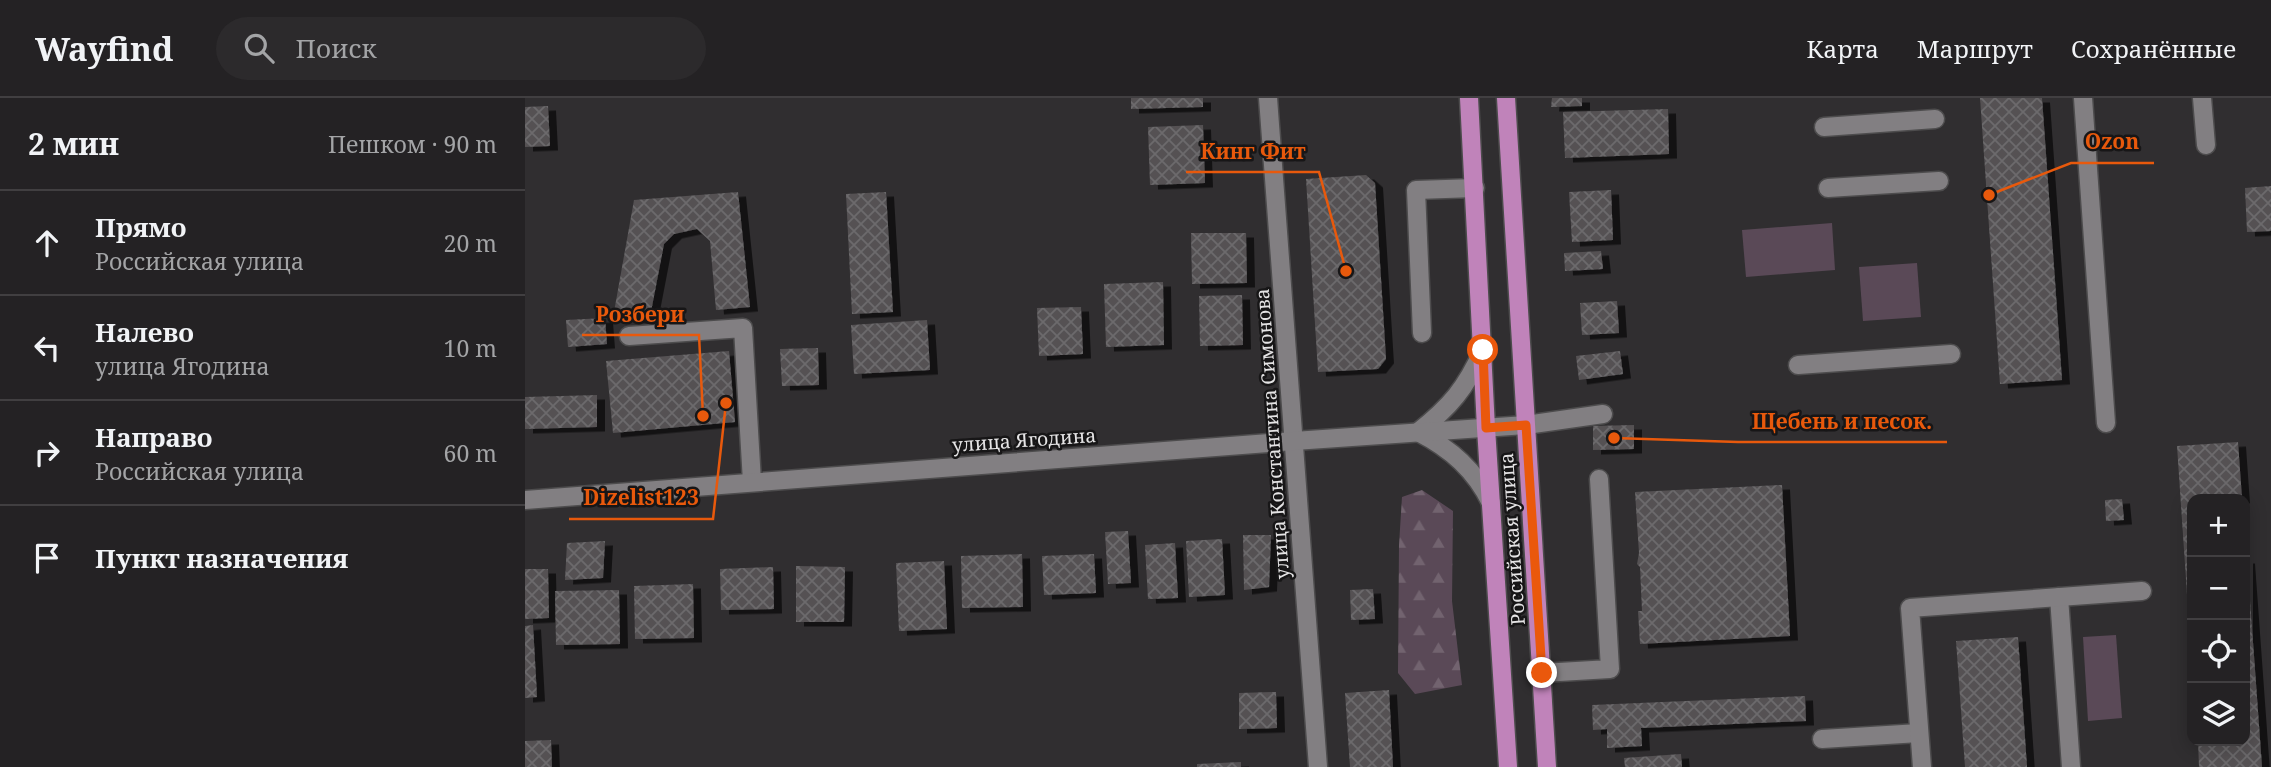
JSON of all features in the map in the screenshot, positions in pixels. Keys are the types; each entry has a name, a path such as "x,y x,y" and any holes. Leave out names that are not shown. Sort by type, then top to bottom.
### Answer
{"main road":[{"name":"Российская улица","path":"1469,98 1486,428 1508,767"},
{"name":"Российская улица","path":"1506,98 1548,767"}],"street":[{"name":"улица Константина Симонова","path":"1268,98 1318,767"},
{"path":"2083,98 2106,423"},
{"path":"2203,98 2206,145"},
{"path":"1824,127 1935,119"},
{"path":"1828,188 1939,181"},
{"path":"1422,333 1416,190 1475,188"},
{"path":"629,336 743,328 752,482"},
{"path":"1483,350 1470,378 1450,406 1418,432 1441,444 1465,464 1483,487 1491,503"},
{"path":"1798,365 1951,354"},
{"name":"улица Ягодина","path":"525,500 1526,425 1603,414"},
{"path":"1542,673 1610,669 1599,479"},
{"path":"1922,767 1910,608 2142,591"},
{"path":"2059,597 2071,767"},
{"path":"1822,740 1919,733"}],"green space":[{"path":"1832,223 1835,270 1746,277 1742,230"},
{"path":"1917,263 1921,317 1863,321 1859,267"},
{"path":"1422,490 1453,511 1452,601 1462,685 1415,694 1398,673 1399,545 1402,497"},
{"path":"2116,635 2122,718 2088,721 2083,637"}],"building":[{"path":"1131,98 1203,98 1203,107 1131,109"},
{"path":"1552,98 1582,98 1582,106 1551,107"},
{"path":"1980,98 2042,98 2062,380 2000,384"},
{"path":"548,106 550,146 525,147 525,107"},
{"path":"1668,109 1669,154 1565,158 1563,112"},
{"path":"1203,125 1205,183 1150,185 1148,127"},
{"path":"1366,175 1375,183 1386,359 1378,369 1318,372 1306,179"},
{"path":"2271,186 2271,231 2247,232 2245,188"},
{"path":"1611,190 1613,240 1572,242 1569,192"},
{"path":"738,192 750,307 716,310 710,241 697,229 674,234 664,244 649,322 614,312 634,200"},
{"path":"886,192 893,312 852,314 846,194"},
{"path":"1191,233 1246,233 1247,283 1192,284"},
{"path":"1601,251 1603,269 1565,271 1564,253"},
{"path":"1163,282 1164,345 1106,347 1104,284"},
{"path":"1242,295 1243,345 1200,346 1199,296"},
{"path":"1617,301 1619,333 1582,335 1580,303"},
{"path":"1081,307 1083,354 1039,356 1037,308"},
{"path":"605,318 607,344 568,347 566,320"},
{"path":"927,320 930,370 854,374 851,325"},
{"path":"818,348 819,385 782,386 780,349"},
{"path":"729,351 735,422 613,433 606,361"},
{"path":"1620,351 1623,374 1579,380 1576,356"},
{"path":"597,395 597,427 525,429 525,397"},
{"path":"1634,425 1634,449 1593,450 1593,426"},
{"path":"2238,442 2242,494 2187,494 2187,594 2177,446"},
{"path":"1782,485 1790,636 1640,644 1638,611 1642,611 1640,567 1637,564 1639,553 1635,492"},
{"path":"2122,499 2124,520 2106,521 2105,500"},
{"path":"1128,531 1131,583 1108,584 1105,532"},
{"path":"1243,535 1271,535 1269,587 1244,590"},
{"path":"1222,539 1225,595 1189,597 1186,541"},
{"path":"605,541 603,578 565,580 567,543"},
{"path":"1175,543 1178,598 1148,599 1145,545"},
{"path":"1022,554 1023,607 962,608 961,556"},
{"path":"1094,554 1096,593 1044,595 1042,556"},
{"path":"944,561 947,629 899,631 896,563"},
{"path":"796,566 845,567 844,622 796,622"},
{"path":"773,567 774,609 721,610 720,569"},
{"path":"525,569 548,569 549,618 525,619"},
{"path":"693,584 694,638 635,639 634,586"},
{"path":"1373,589 1375,619 1351,620 1350,590"},
{"path":"619,590 620,644 556,645 555,591"},
{"path":"2250,601 2262,767 2199,767 2198,746 2250,746"},
{"path":"533,625 537,697 525,698 525,626"},
{"path":"2018,637 2027,767 1965,767 1956,641"},
{"path":"1389,690 1393,767 1350,767 1345,693"},
{"path":"1276,692 1277,728 1239,729 1239,693"},
{"path":"1805,696 1806,721 1641,728 1642,746 1607,748 1607,729 1593,730 1592,705"},
{"path":"551,740 552,767 525,767 525,741"},
{"path":"1681,754 1682,767 1625,767 1624,758"},
{"path":"1241,762 1241,767 1197,767 1197,764"}],"place":[{"name":"Ozon","path":"1989,195"},
{"name":"Кинг Фит","path":"1346,271"},
{"name":"Dizelist123","path":"726,403"},
{"name":"Розбери","path":"703,416"},
{"name":"Щебень и песок.","path":"1614,438"}],"route":[{"path":"1483,350 1486,428 1526,425 1542,673"}]}
